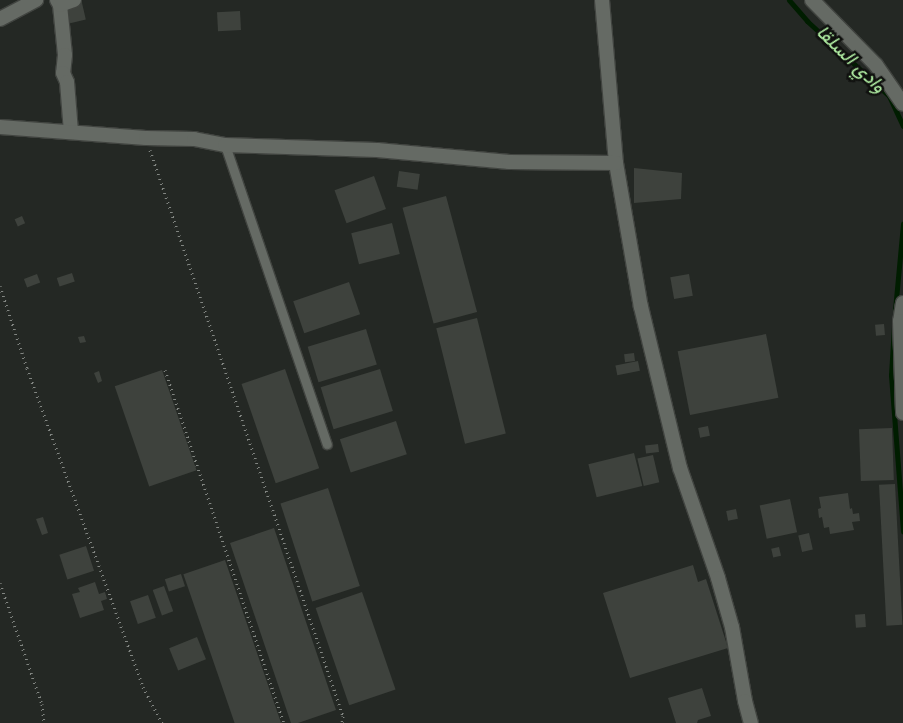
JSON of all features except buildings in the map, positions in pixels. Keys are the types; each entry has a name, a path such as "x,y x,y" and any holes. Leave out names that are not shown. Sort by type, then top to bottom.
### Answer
{"street":[{"path":"0,18 36,0"},
{"path":"71,132 67,82 63,73 65,55 58,3 74,0"},
{"path":"602,0 616,164 640,307 680,468 718,578 732,627 745,702 751,723"},
{"path":"812,0 876,65 903,104"},
{"path":"0,127 146,138 194,139 226,145 377,150 509,162 616,164"},
{"path":"903,303 900,321 903,413"}],"lane":[{"path":"226,145 327,444"}],"path":[{"path":"146,138 343,716 342,723"},
{"path":"0,286 27,368 143,687 162,723"},
{"path":"165,370 284,723"},
{"path":"0,583 42,704 44,723"}],"waterway":[{"name":"وادي السلقا","path":"789,0 807,21 889,96 903,126"},
{"name":"وادي السلقا","path":"895,310 903,223"},
{"name":"وادي السلقا","path":"894,326 891,375 903,532"}]}
